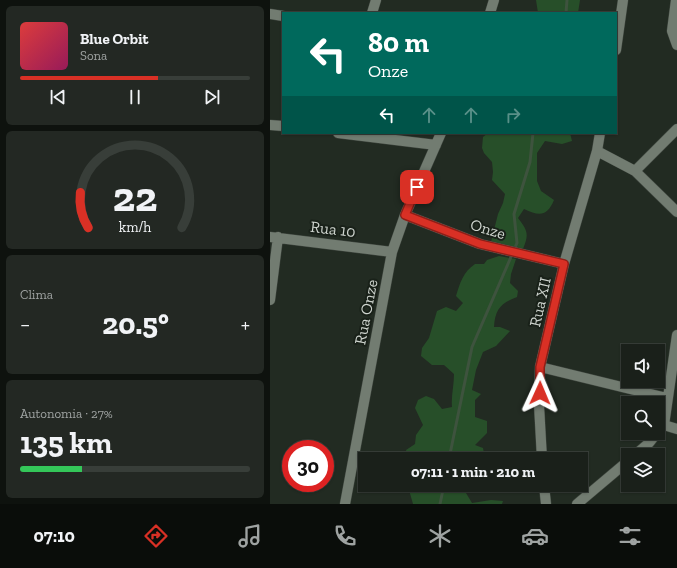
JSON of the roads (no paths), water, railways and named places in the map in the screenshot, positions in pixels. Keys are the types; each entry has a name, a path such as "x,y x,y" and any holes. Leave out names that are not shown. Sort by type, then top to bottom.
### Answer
{"street":[{"path":"372,12 376,0"},
{"path":"490,12 494,0"},
{"path":"617,43 623,0"},
{"path":"676,0 672,31 677,45"},
{"path":"270,14 282,16"},
{"path":"270,125 282,126"},
{"path":"635,171 677,130"},
{"path":"346,134 436,145"},
{"name":"Rua Onze","path":"345,504 392,252 405,215 441,134"},
{"name":"Rua XII","path":"542,452 539,405 540,367 564,264 597,151 600,134"},
{"path":"597,151 635,171 677,212"},
{"name":"Onze","path":"405,215 480,244 564,264"},
{"path":"270,300 274,237"},
{"name":"Rua 10","path":"274,237 392,252"},
{"path":"665,407 677,335"},
{"path":"540,367 667,398"},
{"path":"665,430 677,429"},
{"path":"642,448 650,440"},
{"path":"577,504 621,467"},
{"path":"545,492 546,504"}],"waterway":[{"path":"566,12 567,0"},
{"path":"450,452 472,347 517,243 514,214 530,162 533,134"},
{"path":"440,504 443,492"}]}
